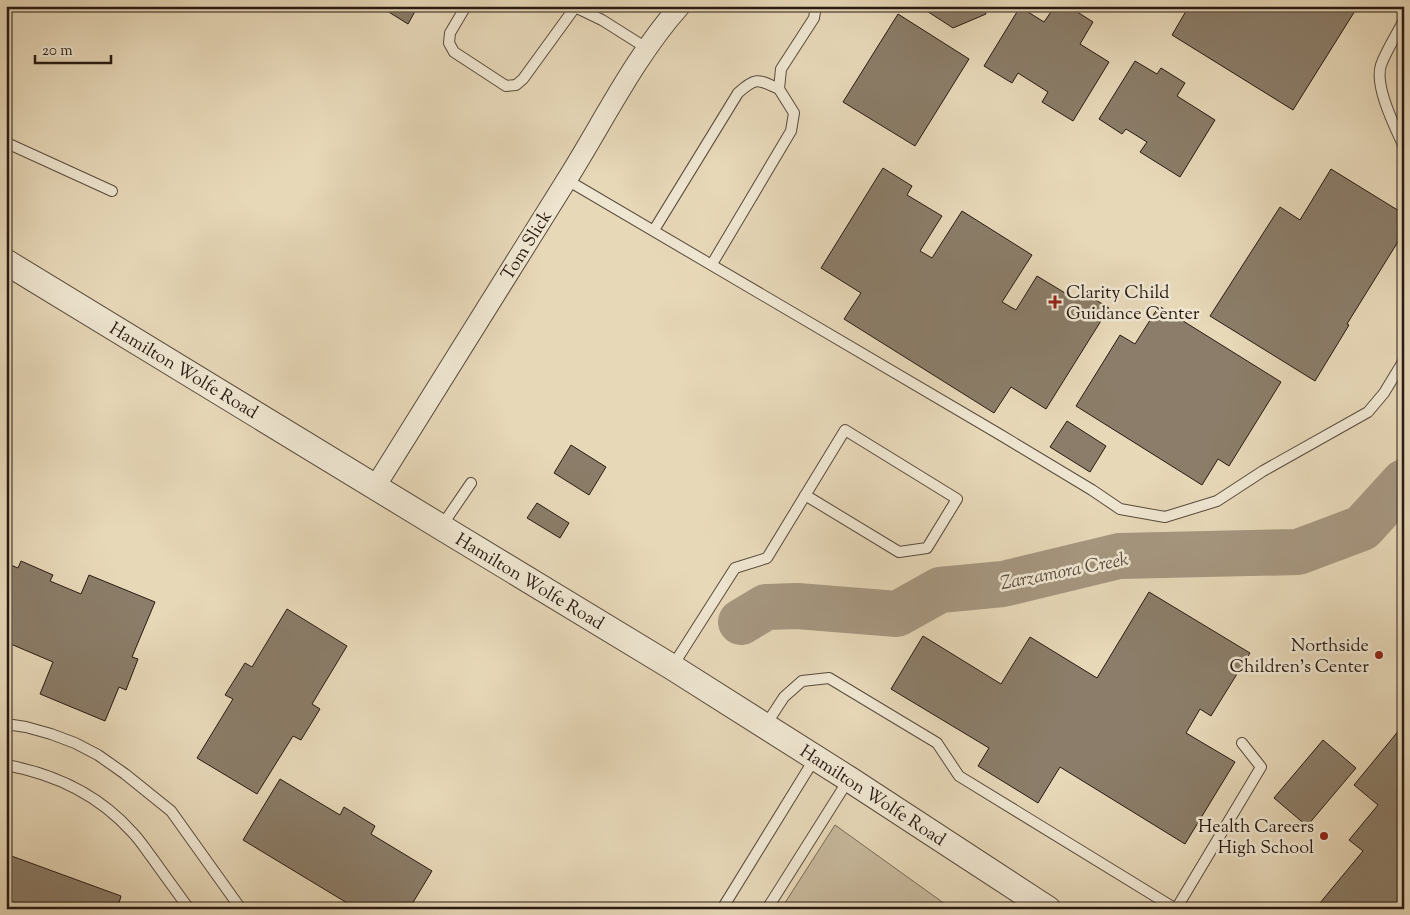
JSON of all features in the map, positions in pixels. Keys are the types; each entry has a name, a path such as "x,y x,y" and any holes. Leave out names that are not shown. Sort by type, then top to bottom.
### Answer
{"street":[{"name":"Tom Slick","path":"375,487 641,58 680,6"},
{"name":"Hamilton Wolfe Road","path":"6,262 672,667 815,757 1048,909"}],"lane":[{"path":"466,6 450,33 448,43 454,52 506,86 516,85 523,79 574,7 602,20 648,49"},
{"path":"779,89 781,69 814,18 816,6"},
{"path":"1404,20 1380,67 1380,85 1387,108 1404,147"},
{"path":"654,230 738,93 750,83 760,80 779,89 794,113 791,131 712,264"},
{"path":"9,144 112,191"},
{"path":"567,180 1084,485 1120,509 1165,516 1217,501 1263,471 1368,412 1384,393 1404,360"},
{"path":"672,667 735,568 766,558 845,430 957,499 927,548 899,552 805,495"},
{"path":"440,527 471,483"},
{"path":"765,726 784,697 802,681 829,678 937,743 959,776 1176,909 1261,767 1242,743"},
{"path":"6,724 26,727 75,743 98,755 125,774 171,811 233,904 241,909"},
{"path":"722,909 815,757"},
{"path":"6,765 43,774 64,782 106,807 134,833 189,909"},
{"path":"767,909 849,779"}],"shaded area":[{"path":"835,825 952,909 781,909"}],"building":[{"path":"379,6 418,6 408,24"},
{"path":"919,6 983,6 986,14 953,28"},
{"path":"1055,6 1068,6 1093,22 1080,44 1109,62 1073,121 1042,102 1048,92 1018,73 1012,83 984,66 1020,7 1044,22"},
{"path":"1189,6 1358,6 1293,110 1172,35"},
{"path":"898,14 969,59 915,146 843,102"},
{"path":"1135,61 1157,74 1161,68 1185,83 1177,96 1215,120 1180,177 1140,152 1147,142 1126,129 1122,134 1099,119"},
{"path":"883,168 912,186 907,195 942,216 920,251 932,258 962,211 1032,255 1002,302 1016,310 1037,276 1075,299 1081,291 1109,308 1046,409 1011,387 994,413 844,319 861,293 821,268"},
{"path":"1331,169 1404,214 1404,232 1347,324 1349,325 1315,381 1210,316 1280,207 1300,220"},
{"path":"1159,306 1281,382 1229,466 1218,459 1202,485 1076,406 1120,335 1135,344"},
{"path":"1067,421 1106,446 1090,472 1050,447"},
{"path":"571,445 606,467 589,495 554,473"},
{"path":"537,503 569,523 560,538 527,518"},
{"path":"21,561 53,575 50,581 81,594 89,575 155,602 132,657 138,659 126,690 119,687 105,721 40,694 53,662 6,642 6,563 18,568"},
{"path":"1149,592 1250,653 1211,716 1200,709 1186,733 1235,762 1185,844 1060,767 1038,803 978,766 989,748 891,689 923,636 1001,684 1030,637 1097,678"},
{"path":"287,609 347,646 312,704 320,709 301,740 293,736 257,794 197,758 233,699 225,695 245,663 252,667"},
{"path":"1400,729 1404,732 1404,909 1315,909 1363,851 1349,840 1378,805 1354,785"},
{"path":"1323,740 1356,768 1307,826 1274,798"},
{"path":"280,779 340,815 344,807 375,826 371,834 432,871 409,909 357,909 243,840"},
{"path":"6,854 121,896 119,903 136,909 6,909"}],"waterway":[{"name":"Zarzamora Creek","path":"741,622 766,607 797,606 897,614 940,590 1003,584 1119,556 1298,552 1362,528 1404,482"}],"place":[{"name":"Clarity Child Guidance Center","path":"1055,302"},
{"name":"Northside Children's Center","path":"1379,655"},
{"name":"Health Careers High School","path":"1324,836"}]}
